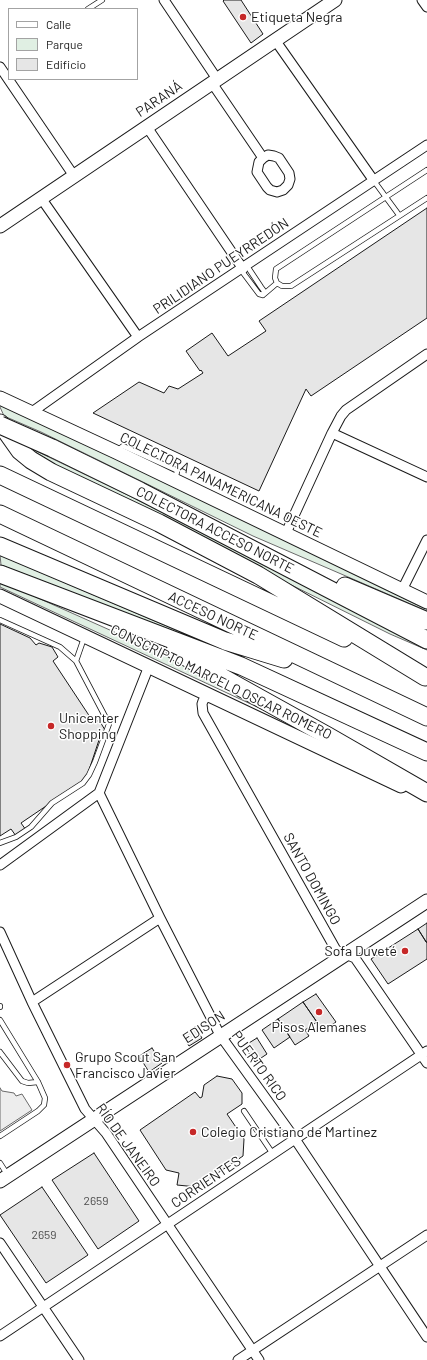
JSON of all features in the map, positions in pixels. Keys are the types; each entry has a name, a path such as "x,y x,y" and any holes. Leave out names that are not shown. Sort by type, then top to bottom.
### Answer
{"highway":[{"name":"COLECTORA ACCESO NORTE","path":"0,424 52,448 214,529 427,640"},
{"path":"0,424 20,451 31,460 52,472 159,523 258,575 426,677"},
{"path":"0,475 426,677"},
{"name":"ACCESO NORTE","path":"0,514 427,717"},
{"path":"214,529 427,621"},
{"path":"0,546 225,642 337,675"},
{"path":"0,574 241,666 427,752"},
{"path":"100,612 192,659 427,793"}],"street":[{"path":"164,0 263,158"},
{"name":"PARANÁ","path":"0,226 335,0"},
{"path":"422,0 427,8"},
{"path":"275,40 374,181"},
{"path":"0,67 8,79"},
{"path":"9,80 74,176"},
{"path":"147,127 244,268"},
{"name":"PRILIDIANO PUEYRREDÓN","path":"32,412 138,337 427,145"},
{"path":"41,198 138,337"},
{"path":"286,533 341,416 346,410 427,354"},
{"name":"COLECTORA PANAMERICANA OESTE","path":"0,398 286,533 427,602"},
{"path":"332,433 427,477"},
{"path":"402,590 427,540"},
{"name":"CONSCRIPTO MARCELO OSCAR ROMERO","path":"0,596 427,799"},
{"path":"0,865 99,793 149,666"},
{"name":"SANTO DOMINGO","path":"212,697 205,698 203,700 203,713 336,950 355,958 424,1053 427,1063"},
{"name":"PUERTO RICO","path":"99,793 160,918 220,1035 295,1139 427,1337"},
{"name":"EDISON","path":"4,1178 94,1120 220,1035 427,901"},
{"path":"32,1002 160,918"},
{"name":"RÍO DE JANEIRO","path":"0,932 32,1002 85,1109 106,1133 259,1360"},
{"name":"CORRIENTES","path":"0,1336 424,1053"},
{"path":"238,1360 427,1235"},
{"path":"0,1243 79,1360"}],"lane":[{"path":"90,8 102,0"},
{"path":"427,170 276,269 275,278 277,283 282,286 291,286 427,198"},
{"path":"374,181 399,215"},
{"path":"244,268 259,294 263,295 277,283"},
{"path":"0,620 60,648 76,661 109,724 95,762 89,775 83,783 52,803 30,828 16,837 0,843"},
{"path":"76,661 84,635"},
{"path":"401,740 427,758"},
{"path":"0,1020 38,1082 45,1098 44,1105 38,1111 0,1136"},
{"path":"0,1052 22,1081 28,1083 38,1082"},
{"path":"244,1111 273,1154"},
{"path":"0,1163 4,1178"}],"green space":[{"path":"0,401 427,607 427,611 253,536 41,432 4,416 0,407"},
{"path":"26,446 200,530 427,648 427,650 390,634 62,471"},
{"path":"0,555 249,661 1,565"},
{"path":"0,581 168,656 300,727 0,587"}],"shaded area":[{"path":"0,1088 2,1091 14,1093 16,1096 22,1094 32,1110 0,1131"}],"building":[{"name":"Etiqueta Negra","path":"241,0 263,34 251,43 223,1"},
{"path":"427,208 427,318 311,396 306,389 259,491 93,413 139,382 164,393 169,386 178,389 203,373 186,351 212,333 228,356 266,331 259,321"},
{"name":"Unicenter Shopping","path":"0,624 30,638 36,645 39,643 52,647 58,657 53,661 94,723 99,720 105,730 96,736 99,740 86,779 21,823 26,830 16,836 11,829 0,836"},
{"path":"427,923 427,942 426,942 418,929"},
{"name":"Sofa Duveté","path":"418,929 427,943 427,959 388,984 371,959"},
{"name":"Pisos Alemanes","path":"316,994 336,1022 323,1031 303,1002"},
{"path":"303,1002 317,1022 305,1030 309,1036 295,1045 278,1019"},
{"path":"278,1019 290,1037 274,1048 262,1030"},
{"path":"195,1027 202,1038 189,1046 182,1035"},
{"path":"257,1038 267,1054 255,1062 244,1046"},
{"path":"152,1048 162,1063 149,1072 139,1056"},
{"path":"217,1076 232,1079 242,1093 242,1104 227,1114 244,1139 243,1156 197,1187 177,1185 179,1173 166,1170 140,1130 195,1092 200,1098 202,1097 204,1085"},
{"path":"94,1153 139,1221 98,1249 52,1180"},
{"path":"42,1187 88,1255 46,1283 0,1215"}],"place":[{"name":"Etiqueta Negra","path":"243,17"},
{"name":"Unicenter Shopping","path":"51,726"},
{"name":"Sofa Duveté","path":"405,951"},
{"name":"Pisos Alemanes","path":"319,1012"},
{"name":"Grupo Scout San Francisco Javier","path":"67,1065"},
{"name":"Colegio Cristiano de Martinez","path":"193,1132"}]}
